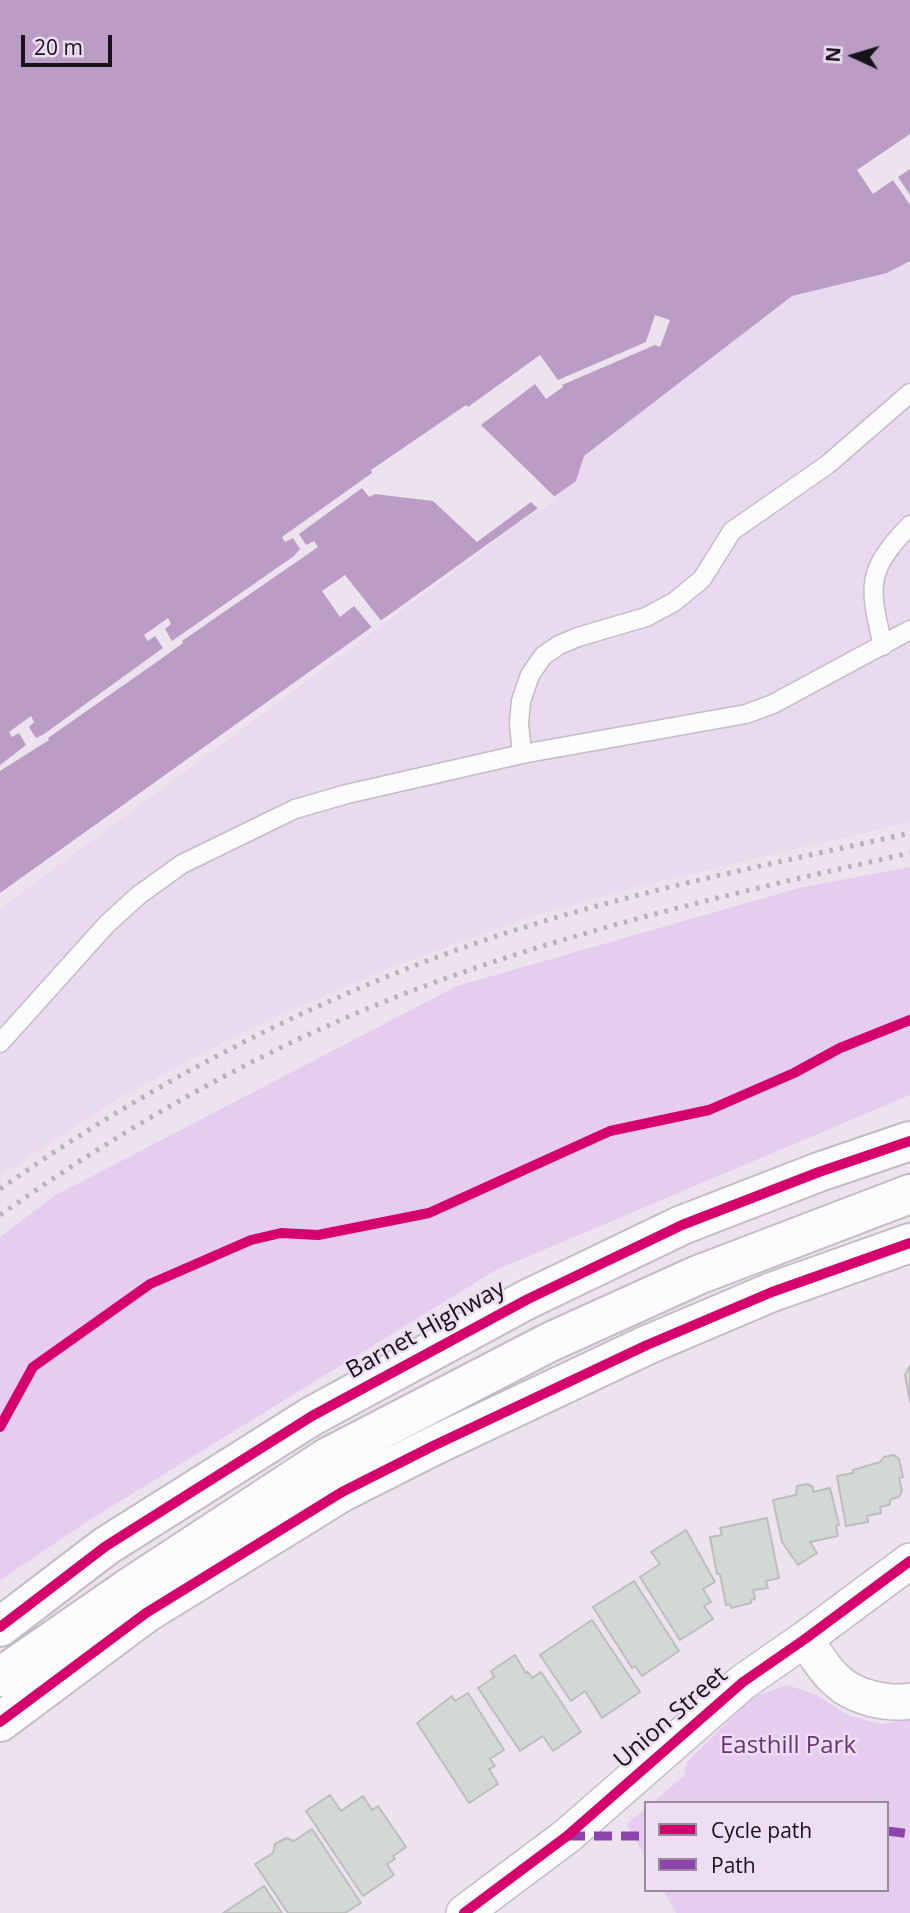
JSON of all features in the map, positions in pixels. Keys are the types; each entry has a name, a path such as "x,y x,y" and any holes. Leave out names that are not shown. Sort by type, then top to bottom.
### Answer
{"main road":[{"name":"Barnet Highway","path":"0,1627 106,1546 312,1416 528,1299 682,1225 819,1172 910,1141"},
{"path":"0,1677 127,1589 328,1457 550,1342 698,1275 910,1194"},
{"path":"0,1722 146,1613 342,1492 647,1345 772,1292 910,1243"}],"street":[{"name":"Union Street","path":"464,1913 567,1836 743,1682 806,1639 910,1561"},
{"path":"806,1639 838,1683 888,1702 910,1701"}],"lane":[{"path":"522,754 519,723 521,701 530,676 543,656 578,637 646,617 674,602 702,579 732,531 827,465 910,393"},
{"path":"883,646 873,603 875,576 882,559 910,524"},
{"path":"0,1043 107,924 139,895 182,864 295,809 347,794 522,754 746,714 774,704 910,631"}],"shaded area":[{"path":"0,0 910,0 910,261 887,273 792,296 584,456 576,481 0,893"},
{"path":"910,261 910,822 643,885 522,919 379,972 245,1031 117,1099 0,1176 0,909 576,481 584,456 792,296 887,273"}],"green space":[{"path":"910,867 910,1095 496,1270 91,1519 0,1580 0,1237 54,1196 457,986 799,888"},
{"name":"Easthill Park","path":"787,1685 817,1695 847,1715 881,1724 910,1719 910,1913 676,1913 664,1892 889,1892 889,1801 654,1801 684,1776 687,1762 753,1697"},
{"path":"644,1810 644,1855 627,1824"}],"pier":[{"path":"910,134 910,169 898,177 910,195 910,205 893,180 873,194 857,170"},
{"path":"655,315 670,320 660,347 655,345 562,385 563,387 546,399 535,384 481,425 557,499 540,511 531,502 477,542 433,501 375,494 369,497 362,488 299,534 306,545 314,541 318,547 182,641 183,643 48,738 49,740 0,771 0,765 26,745 19,733 12,737 9,732 31,716 34,722 29,727 36,738 44,734 163,648 155,636 148,641 144,635 168,618 171,624 165,629 172,641 294,556 300,549 293,538 285,542 282,537 372,473 371,470 466,405 468,407 540,355 558,380 646,342"},
{"path":"345,575 383,623 374,630 354,606 340,617 322,591"}],"building":[{"path":"910,1366 910,1402 905,1375"},
{"path":"894,1455 899,1459 903,1477 899,1478 902,1491 899,1497 891,1499 889,1505 880,1507 881,1513 867,1516 868,1522 846,1526 837,1476 853,1473 853,1470"},
{"path":"807,1484 813,1487 813,1492 830,1488 839,1525 836,1526 838,1536 810,1542 817,1553 798,1565 782,1542 773,1500 796,1495 797,1486"},
{"path":"767,1518 779,1578 766,1581 768,1588 753,1590 755,1599 751,1600 751,1603 731,1608 730,1604 726,1605 710,1537 722,1535 720,1528"},
{"path":"686,1530 715,1582 703,1589 711,1602 704,1606 713,1619 680,1640 640,1577 660,1564 651,1552"},
{"path":"634,1581 679,1651 642,1676 635,1666 632,1668 593,1607"},
{"path":"592,1620 640,1692 602,1718 585,1691 571,1701 540,1655"},
{"path":"515,1655 532,1678 541,1672 581,1732 553,1751 543,1736 520,1751 478,1688 494,1677 491,1671"},
{"path":"468,1693 504,1750 490,1759 495,1766 489,1769 498,1784 469,1803 417,1723 452,1696 455,1701"},
{"path":"330,1795 341,1811 363,1796 372,1810 378,1806 406,1847 387,1864 394,1875 363,1896 306,1811"},
{"path":"312,1829 361,1903 345,1913 288,1913 255,1864 273,1853 275,1844 286,1838 294,1841"},
{"path":"264,1886 282,1913 223,1913"}],"railway":[{"path":"0,1189 117,1113 238,1045 300,1014 428,960 596,906 910,833"},
{"path":"0,1215 100,1148 204,1087 257,1059 366,1009 482,966 602,928 910,853"}],"marked path":[{"path":"889,1831 910,1834"},
{"path":"567,1836 644,1836"}],"cycle path":[{"path":"0,1427 33,1367 150,1284 251,1240 281,1233 318,1235 429,1213 610,1131 709,1110 794,1073 840,1048 910,1020"},
{"path":"0,1627 106,1546 312,1416 528,1299 682,1225 819,1172 910,1141"},
{"path":"0,1722 146,1613 342,1492 647,1345 772,1292 910,1243"},
{"path":"464,1913 567,1836 743,1682 910,1561"}]}
